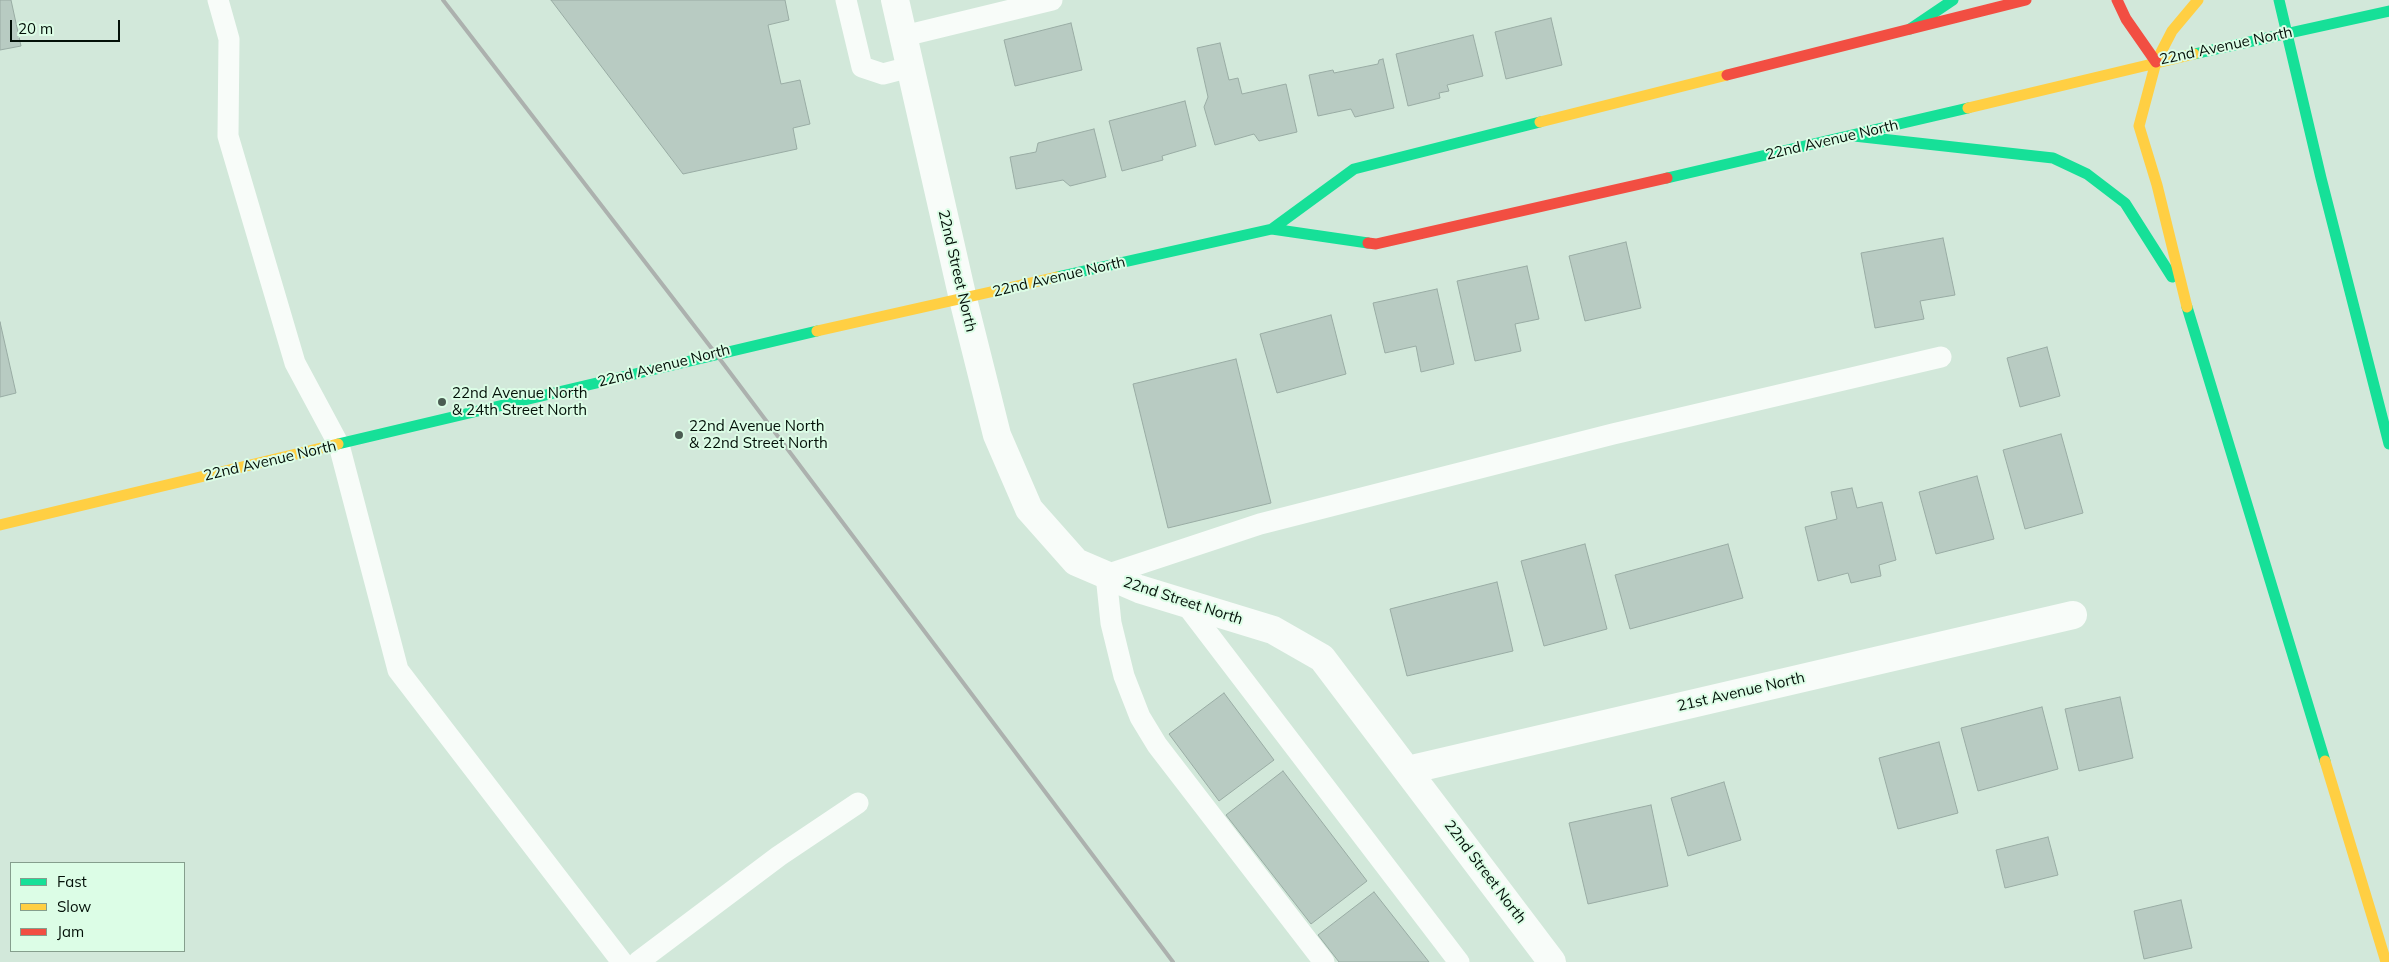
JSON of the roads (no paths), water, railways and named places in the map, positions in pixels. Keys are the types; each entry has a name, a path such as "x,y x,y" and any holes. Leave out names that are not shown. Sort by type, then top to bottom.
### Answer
{"main road":[{"path":"1910,29 1953,0"},
{"name":"22nd Avenue North","path":"1272,229 1354,169 2026,0"},
{"path":"2117,0 2126,19 2156,62"},
{"path":"2198,0 2172,31 2156,62 2139,126 2157,185 2183,294 2386,962"},
{"path":"2280,0 2322,178 2389,444"},
{"name":"22nd Avenue North","path":"0,525 758,344 1272,229 1376,244 1854,136 2156,62 2389,10"},
{"path":"1854,136 2053,158 2087,174 2125,203 2183,294"}],"street":[{"name":"22nd Street North","path":"895,0 963,299 997,435 1029,509 1076,562 1139,590 1273,630 1322,658 1552,962"},
{"name":"21st Avenue North","path":"1408,770 2073,615"}],"lane":[{"path":"218,0 229,39 228,136 295,363 339,445 398,670 622,962"},
{"path":"846,0 862,67 883,74 910,68"},
{"path":"904,36 1052,0"},
{"path":"1324,962 1157,745 1140,716 1119,658 1111,623 1106,575 1279,519 1613,434 1941,357"},
{"path":"1184,602 1458,962"},
{"path":"638,962 778,856 858,802"}],"railway":[{"path":"443,0 716,354 1173,962"}],"place":[{"name":"22nd Avenue North & 24th Street North","path":"442,402"},
{"name":"22nd Avenue North & 22nd Street North","path":"679,435"}]}
